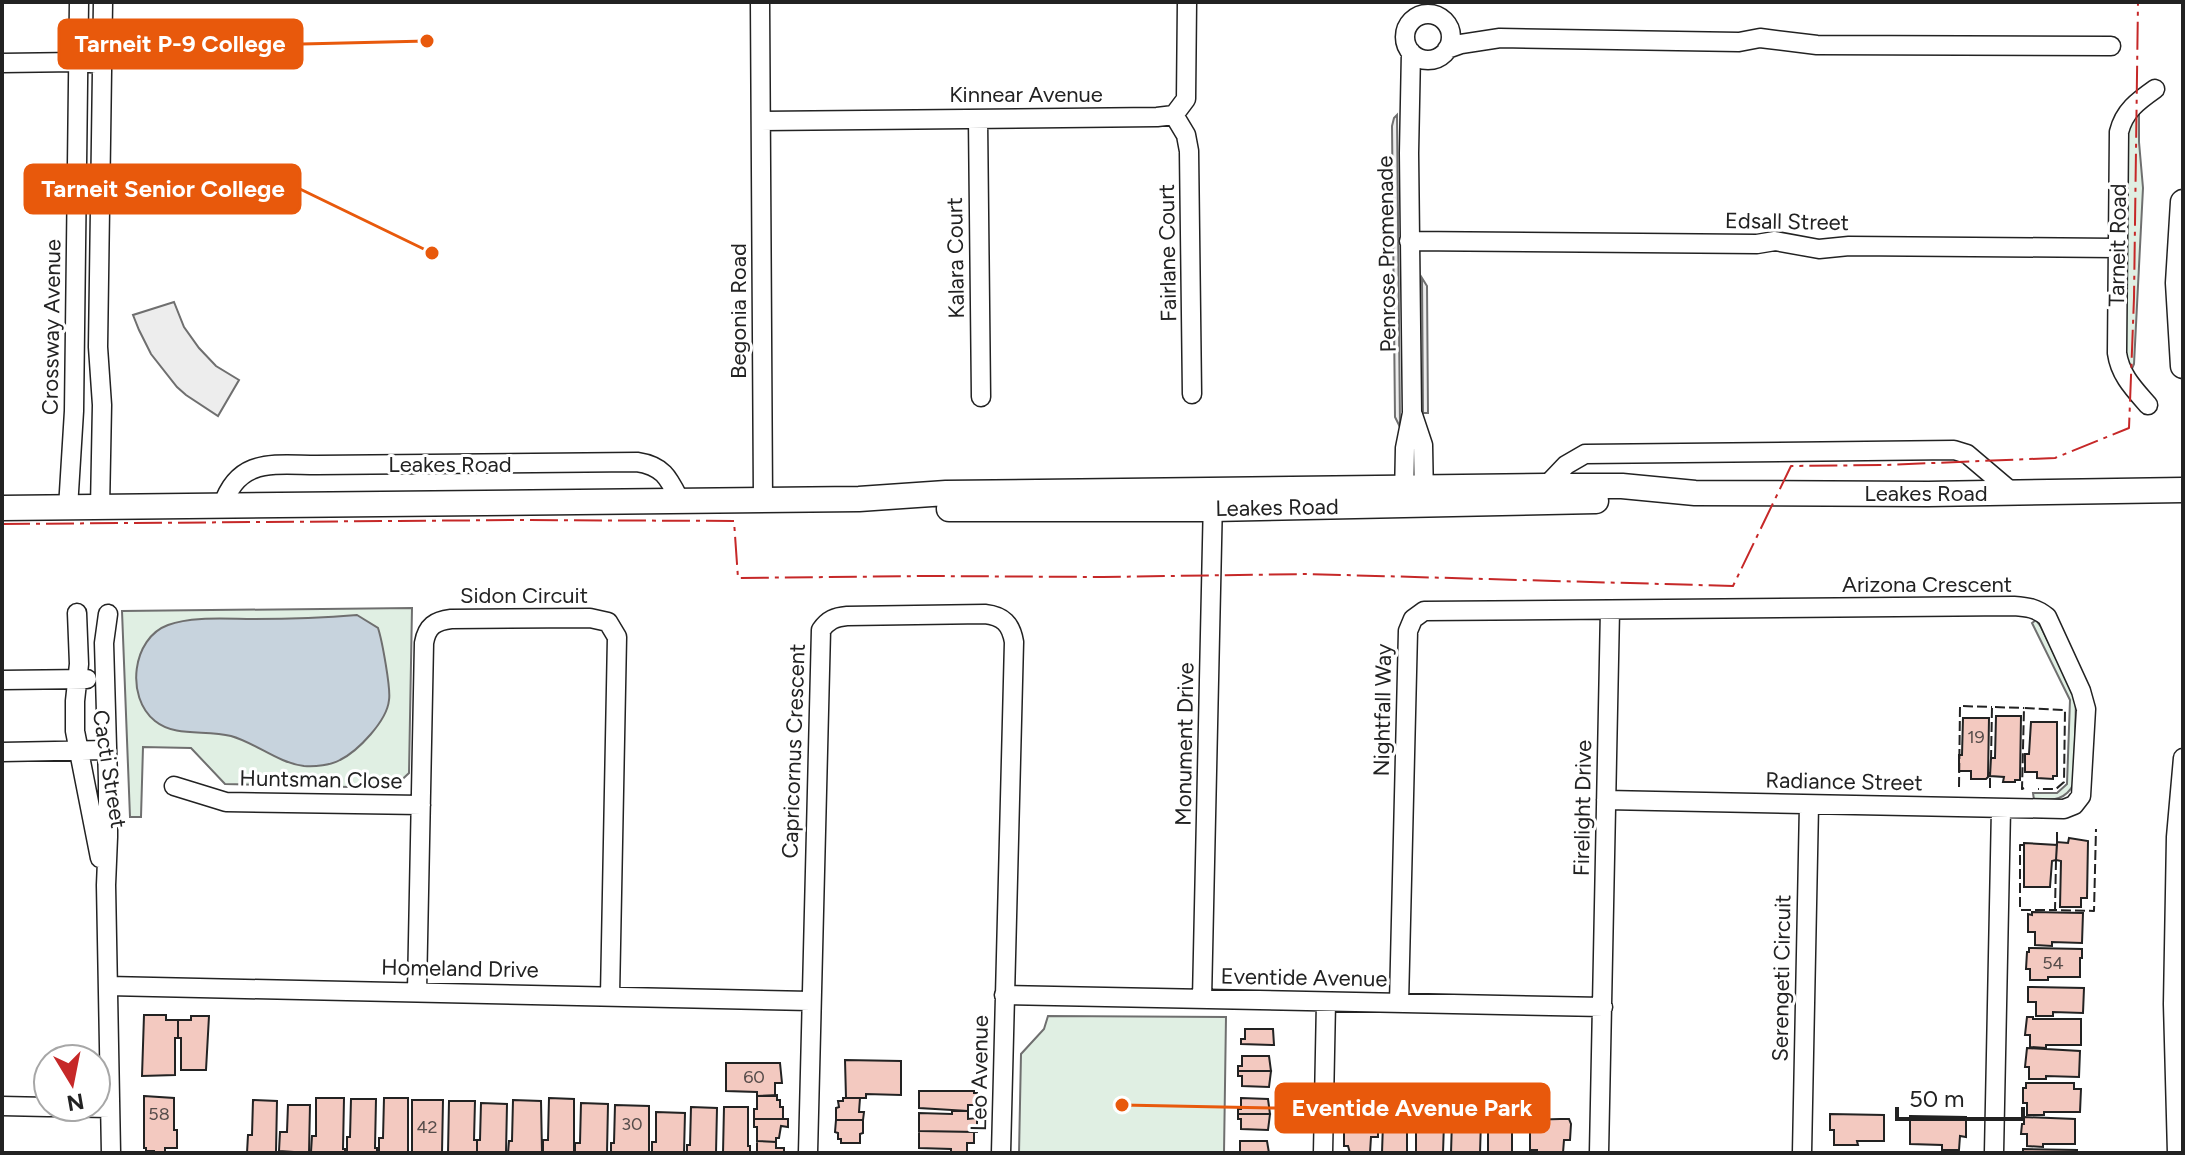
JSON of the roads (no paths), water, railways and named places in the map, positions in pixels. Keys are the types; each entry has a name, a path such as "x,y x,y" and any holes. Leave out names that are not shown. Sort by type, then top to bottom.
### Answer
{"main road":[{"path":"2183,202 2178,283 2183,366"},
{"name":"Leakes Road","path":"1414,496 1546,486 1622,486 1695,493 2183,490"},
{"name":"Leakes Road","path":"2,508 859,499 946,493 1212,499 1414,496 1602,501 1695,493"}],"street":[{"name":"Crossway Avenue","path":"68,508 74,411 79,2"},
{"path":"100,508 102,405 98,347 103,2"},
{"name":"Begonia Road","path":"760,2 763,500"},
{"path":"1174,115 1183,105 1187,91 1187,2"},
{"path":"1500,38 1461,29 1444,15 1420,10 1406,33 1411,52 1425,59 1461,44 1500,38 1739,42 1760,38 1817,45 2111,46"},
{"path":"1411,94 1451,36 1444,15"},
{"name":"Penrose Promenade","path":"1411,52 1409,241 1412,413 1405,448 1414,496"},
{"path":"2,63 103,64"},
{"name":"Tarneit Road","path":"2148,405 2124,377 2118,364 2119,132 2126,114 2155,89"},
{"name":"Kinnear Avenue","path":"761,121 1174,115"},
{"name":"Fairlane Court","path":"1174,115 1186,135 1189,151 1192,394"},
{"name":"Kalara Court","path":"978,119 981,397"},
{"name":"Edsall Street","path":"1409,241 1757,244 1775,241 1828,249 1849,246 2117,248"},
{"name":"Leakes Road","path":"1546,486 1566,465 1585,454 1954,450 1967,454 2013,493"},
{"name":"Leakes Road","path":"222,507 227,490 244,471 275,465 637,462 660,469 680,501"},
{"name":"Monument Drive","path":"1202,999 1212,499"},
{"name":"Arizona Crescent","path":"1610,610 2014,606 2038,609 2047,617 2081,691 2086,709 2083,788 2078,801"},
{"name":"Firelight Drive","path":"1599,1153 1610,610"},
{"name":"Nightfall Way","path":"1399,1003 1409,625 1418,615 1430,611 1610,610"},
{"name":"Cacti Street","path":"77,613 75,701 78,751 106,885"},
{"name":"Cacti Street","path":"108,614 104,643 109,1043"},
{"name":"Capricornus Crescent","path":"808,1153 821,630 836,617 991,615 1005,620 1012,631 1004,995"},
{"name":"Sidon Circuit","path":"417,991 424,643 427,631 432,624 451,619 590,618 608,622 617,637 610,996"},
{"path":"2,680 105,678"},
{"path":"2,752 107,750"},
{"path":"2177,1153 2173,1004 2176,837 2183,758"},
{"name":"Huntsman Close","path":"174,786 226,802 421,805"},
{"name":"Radiance Street","path":"1606,800 2058,810 2069,808 2078,801"},
{"name":"Serengeti Circuit","path":"1802,1153 1809,805"},
{"path":"1994,1153 2001,809"},
{"name":"Homeland Drive","path":"108,986 810,1001"},
{"name":"Eventide Avenue","path":"1004,995 1603,1007"},
{"name":"Leo Avenue","path":"1001,1153 1004,995"},
{"path":"1323,1153 1326,1002"},
{"path":"2,1106 32,1107"},
{"name":"Cacti Street","path":"110,1123 111,1153"}],"place":[{"name":"Tarneit P-9 College","path":"427,41"},
{"name":"Tarneit Senior College","path":"432,253"},
{"name":"Eventide Avenue Park","path":"1122,1105"}]}
